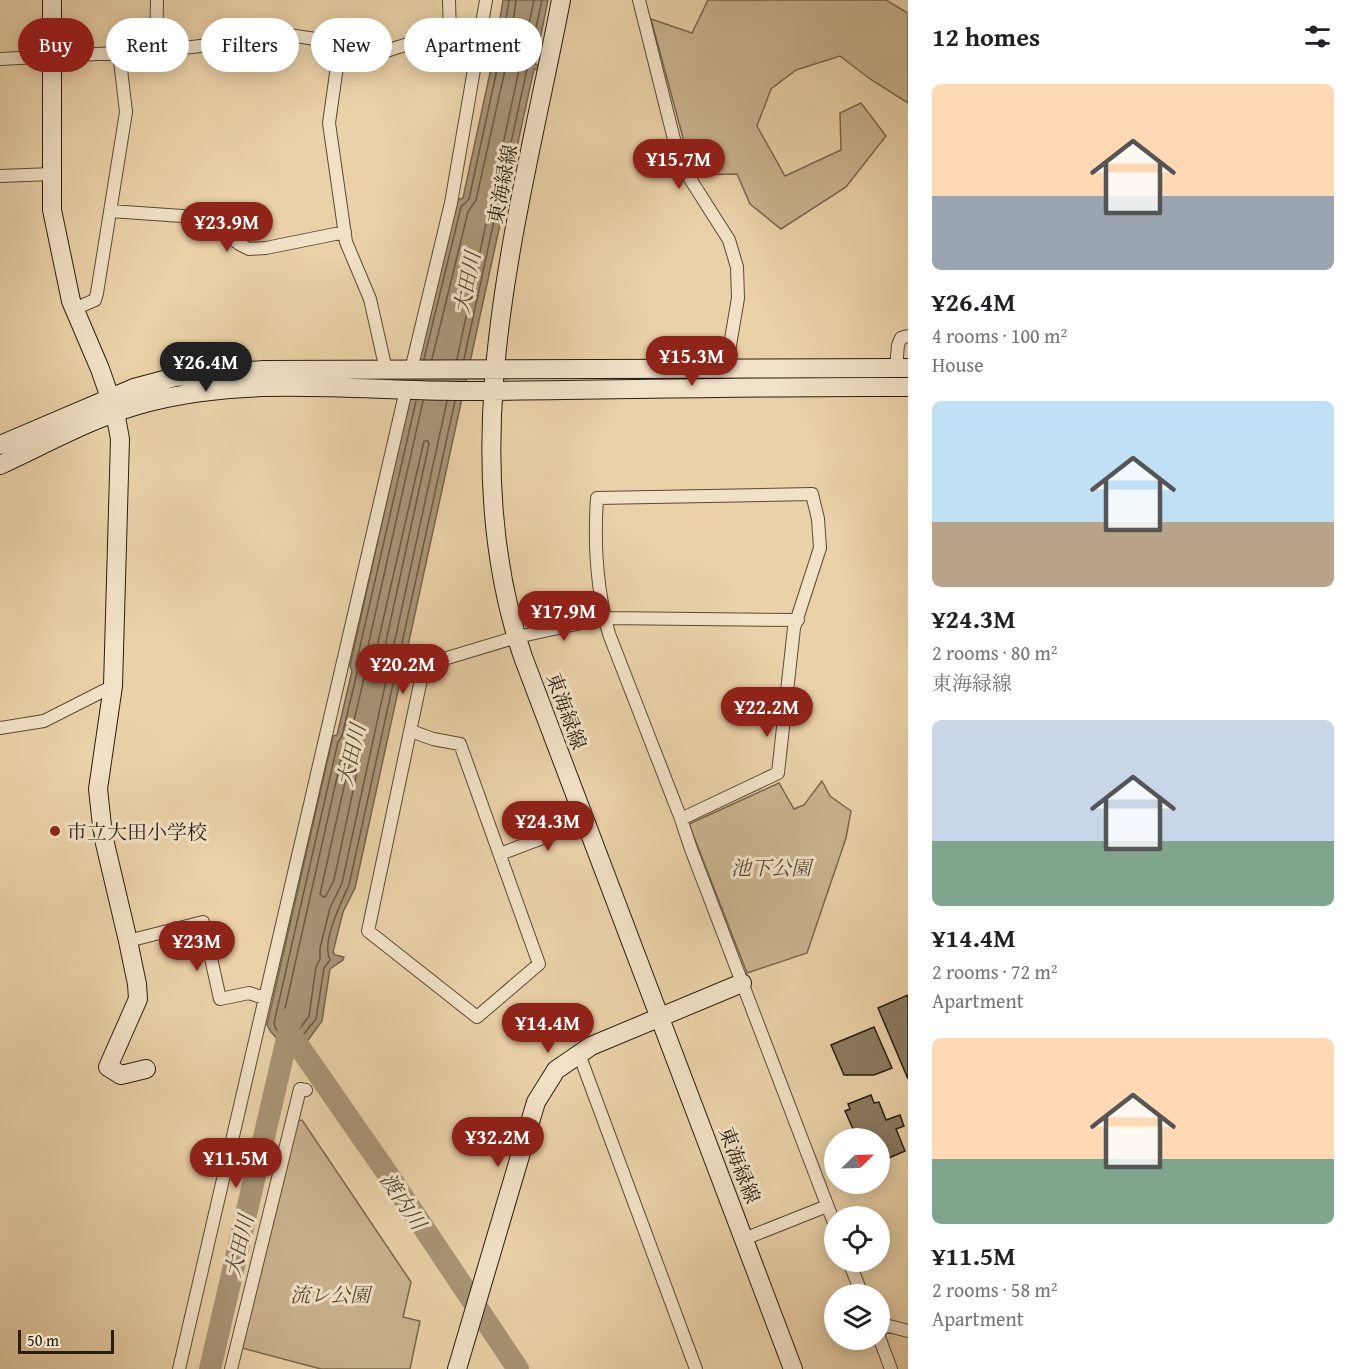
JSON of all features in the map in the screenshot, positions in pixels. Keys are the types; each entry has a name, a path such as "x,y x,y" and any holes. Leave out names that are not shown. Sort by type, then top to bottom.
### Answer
{"street":[{"path":"52,0 52,18"},
{"path":"157,0 157,18"},
{"path":"449,0 450,18"},
{"path":"483,18 486,0"},
{"name":"東海緑線","path":"561,0 521,198 503,303 492,391 494,524 510,612 517,637 793,1369"},
{"path":"639,0 678,155 687,174 729,240 737,267 738,298 726,369"},
{"path":"189,47 245,41 248,29 311,38"},
{"path":"0,59 18,58"},
{"path":"51,72 52,210 74,309 113,405 120,439 113,686 98,789 102,835 138,984 138,999 108,1067 121,1075 146,1069"},
{"path":"74,309 95,300 126,112 121,72"},
{"path":"336,72 329,123 346,243 370,300 386,370"},
{"path":"413,370 451,203 474,72"},
{"path":"0,176 52,174"},
{"path":"110,211 197,218 220,228 239,244 249,249 266,248 345,232"},
{"path":"0,465 113,405 134,388 175,377 264,370 902,368 897,345 901,338 908,336"},
{"path":"0,445 113,405 148,402 219,388 492,391 908,387"},
{"path":"179,1369 264,998 409,390"},
{"path":"681,819 778,773 794,628 820,548 818,519 812,494 597,498 597,558 604,618 609,634 827,1206"},
{"path":"411,731 433,739 460,744 539,964 477,1017 368,931 424,665 517,637 604,618 798,621"},
{"path":"0,728 44,721 113,686"},
{"path":"500,854 585,822"},
{"path":"128,941 203,922 220,999 249,993 264,998"},
{"path":"457,1369 536,1102 556,1070 591,1046 742,983"},
{"path":"579,1054 696,1369"},
{"path":"231,1369 300,1089 306,1090"},
{"path":"744,1239 824,1207"},
{"path":"890,1326 908,1331"},
{"path":"884,1350 891,1369"}],"green space":[{"path":"708,0 886,0 908,13 908,103 870,79 840,56 796,70 771,89 757,126 785,176 841,150 840,113 861,103 886,136 846,187 781,229 750,204 737,174 693,175 651,19 692,33"},
{"name":"池下公園","path":"822,781 830,796 851,811 846,838 807,953 747,973 689,824 779,783 794,809 804,805"},
{"name":"流レ公園","path":"302,1120 411,1282 403,1317 420,1321 410,1369 321,1369 242,1348 293,1122"}],"water":[{"path":"503,0 548,0 542,30 542,18 500,18"},
{"path":"490,72 533,72 355,888 343,912 333,952 335,955 344,957 330,969 322,1021 295,1058 267,1025 333,736 337,735 352,671 350,666 427,320 441,270 456,200 463,198"}],"building":[{"path":"908,995 908,1079 878,1008"},
{"path":"874,1027 892,1068 874,1075 844,1075 831,1045"},
{"path":"871,1095 874,1103 879,1102 886,1120 900,1115 904,1126 896,1129 905,1151 890,1157 890,1128 853,1128 845,1111 850,1109 848,1104"}],"waterway":[{"name":"大田川","path":"210,1369 292,1017"},
{"name":"渡内川","path":"289,1032 518,1369"}],"place":[{"name":"市立大田小学校","path":"55,831"}]}
